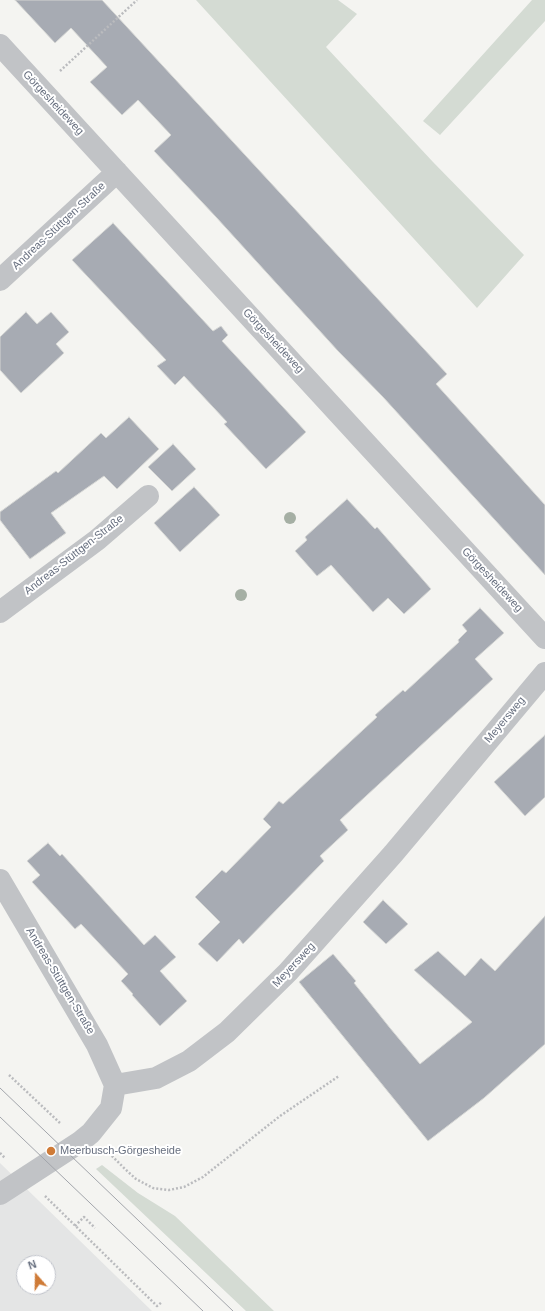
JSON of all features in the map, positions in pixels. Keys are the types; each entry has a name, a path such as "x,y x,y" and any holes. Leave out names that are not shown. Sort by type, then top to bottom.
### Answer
{"street":[{"name":"Görgesheideweg","path":"0,45 545,638"},
{"name":"Andreas-Stüttgen-Straße","path":"0,280 117,172"},
{"name":"Andreas-Stüttgen-Straße","path":"0,612 97,540 148,496"},
{"name":"Meyersweg","path":"115,1085 156,1078 189,1061 228,1032 288,972 388,860 545,673"},
{"name":"Andreas-Stüttgen-Straße","path":"0,880 97,1045 115,1085"},
{"path":"0,1194 86,1138 111,1108 115,1085"}],"path":[{"path":"41,89 137,0"},
{"path":"9,1075 136,1179 153,1188 169,1190 184,1187 203,1177 280,1116 339,1076"},
{"path":"25,1177 157,1306 162,1302"},
{"path":"75,1226 84,1217 95,1228"}],"shaded area":[{"path":"196,0 338,0 357,14 326,47 433,162 524,255 477,308"},
{"path":"532,0 545,0 545,21 440,135 423,121"},
{"path":"0,1163 152,1311 0,1311"},
{"path":"102,1165 138,1193 175,1216 274,1311 246,1311 96,1169"}],"building":[{"path":"15,0 102,0 447,374 436,384 545,505 545,575 383,397 338,351 154,151 171,135 138,100 122,115 90,82 107,67 71,28 55,43"},
{"path":"113,223 213,331 221,326 228,335 222,341 306,432 266,469 224,424 227,422 184,376 175,385 157,366 166,360 72,260"},
{"path":"26,312 37,324 51,312 69,332 56,344 64,353 21,393 0,370 0,337"},
{"path":"129,417 159,449 117,489 104,476 51,513 66,533 30,559 0,520 0,512 56,471 58,473 101,433 106,438"},
{"path":"173,444 196,469 172,491 148,467"},
{"path":"194,487 220,515 180,552 154,523"},
{"path":"347,499 375,529 377,527 431,589 404,614 388,598 373,612 331,565 317,576 295,551 307,540 305,537"},
{"path":"480,608 504,633 475,659 493,679 340,820 348,830 320,856 324,861 243,944 239,939 217,962 198,944 220,922 195,897 222,870 226,873 271,827 263,819 279,801 283,804 377,717 375,715 403,690 405,692 459,642 458,640 467,631 462,625"},
{"path":"545,735 545,797 525,816 494,782"},
{"path":"48,843 60,856 62,854 144,945 155,935 176,957 160,971 187,1001 160,1026 121,981 128,974 81,924 75,929 32,882 40,875 27,861"},
{"path":"383,900 408,924 386,944 363,922"},
{"path":"545,916 545,1044 484,1098 428,1141 299,982 333,954 356,981 354,983 420,1064 472,1022 414,970 438,951 465,976 481,958 495,971"}],"tram line":[{"path":"0,1088 233,1311"},
{"path":"0,1117 203,1311"}],"place":[{"name":"Meerbusch-Görgesheide","path":"51,1151"}]}
